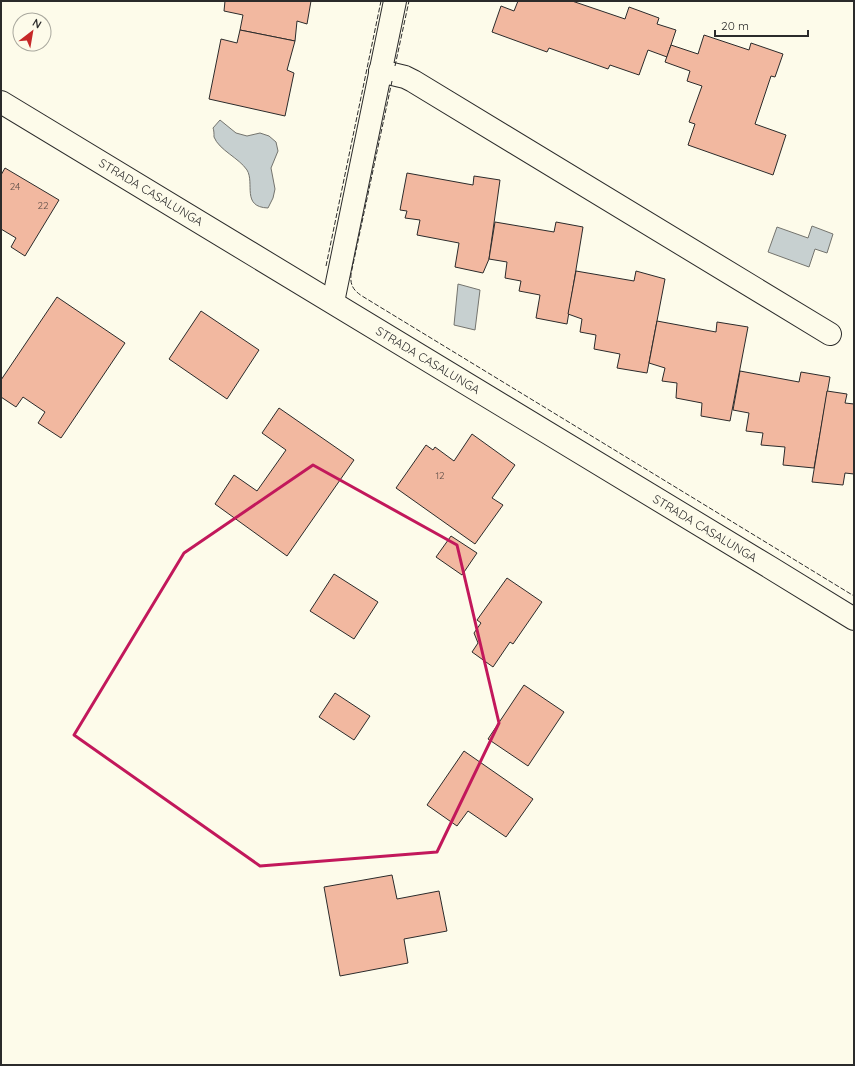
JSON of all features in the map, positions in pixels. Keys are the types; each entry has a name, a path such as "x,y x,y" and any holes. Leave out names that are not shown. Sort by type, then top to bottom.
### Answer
{"street":[{"path":"333,302 395,1"},
{"path":"380,71 405,77 413,81 830,334"},
{"name":"STRADA CASALUNGA","path":"3,106 333,302 854,619"}],"highlighted area":[{"path":"313,465 457,545 499,723 437,852 260,866 74,735 184,553"}],"shaded area":[{"path":"220,120 236,133 247,136 260,133 269,136 276,142 278,151 271,168 275,189 273,198 268,208 260,207 254,203 250,194 250,181 247,170 220,146 214,137 213,128"},
{"path":"812,226 833,234 827,253 815,249 809,267 768,252 777,227 808,238"},
{"path":"458,284 480,290 475,330 454,325"}],"building":[{"path":"225,1 311,1 307,24 297,21 295,41 240,30 243,15 224,11"},
{"path":"518,1 572,1 625,19 629,7 659,18 657,24 676,30 667,57 648,50 639,75 610,65 608,69 549,48 547,52 492,32 501,6 514,11"},
{"path":"240,30 295,41 287,70 294,73 285,116 209,99 221,39 237,43"},
{"path":"704,35 749,50 751,43 783,54 775,77 771,76 755,124 786,135 773,175 688,145 695,124 689,122 702,86 687,81 690,71 665,62 671,45 698,54"},
{"path":"5,168 59,200 25,256 11,247 16,238 1,229 1,175"},
{"path":"407,173 473,185 474,176 500,180 489,259 483,273 455,267 459,243 417,235 420,220 405,218 407,211 400,210"},
{"path":"495,222 554,232 556,222 583,227 567,324 536,318 540,295 519,291 521,281 505,278 507,262 489,259"},
{"path":"576,271 634,281 636,271 665,279 647,373 617,368 620,354 594,349 596,335 580,332 582,319 568,314"},
{"path":"57,297 125,343 61,438 38,423 45,412 23,397 16,407 1,397 1,380"},
{"path":"201,311 259,350 227,399 169,359"},
{"path":"657,321 716,332 717,322 748,327 730,421 701,416 702,403 676,398 677,383 662,381 665,368 649,363"},
{"path":"740,371 799,382 801,372 830,377 814,468 783,465 785,447 761,445 763,433 746,431 749,413 733,410"},
{"path":"827,391 847,394 845,403 854,404 854,474 845,473 843,485 812,482"},
{"path":"279,408 354,460 287,556 215,504 234,475 257,491 286,450 262,433"},
{"path":"472,434 515,465 492,498 503,505 475,544 396,488 426,445 433,450 435,447 454,461"},
{"path":"451,536 477,553 462,575 436,557"},
{"path":"334,574 378,602 354,639 310,611"},
{"path":"507,578 542,602 513,644 510,642 493,667 472,652 478,643 474,633 481,623 477,620"},
{"path":"524,685 564,712 528,766 488,739"},
{"path":"335,693 370,716 354,740 319,717"},
{"path":"464,751 533,799 506,837 468,811 457,826 427,805"},
{"path":"392,875 397,899 439,891 447,931 404,939 408,963 340,976 324,887"}],"fence":[{"path":"326,266 381,1"},
{"path":"395,66 409,1"},
{"path":"392,81 351,274 351,281 356,292 854,596"}]}
